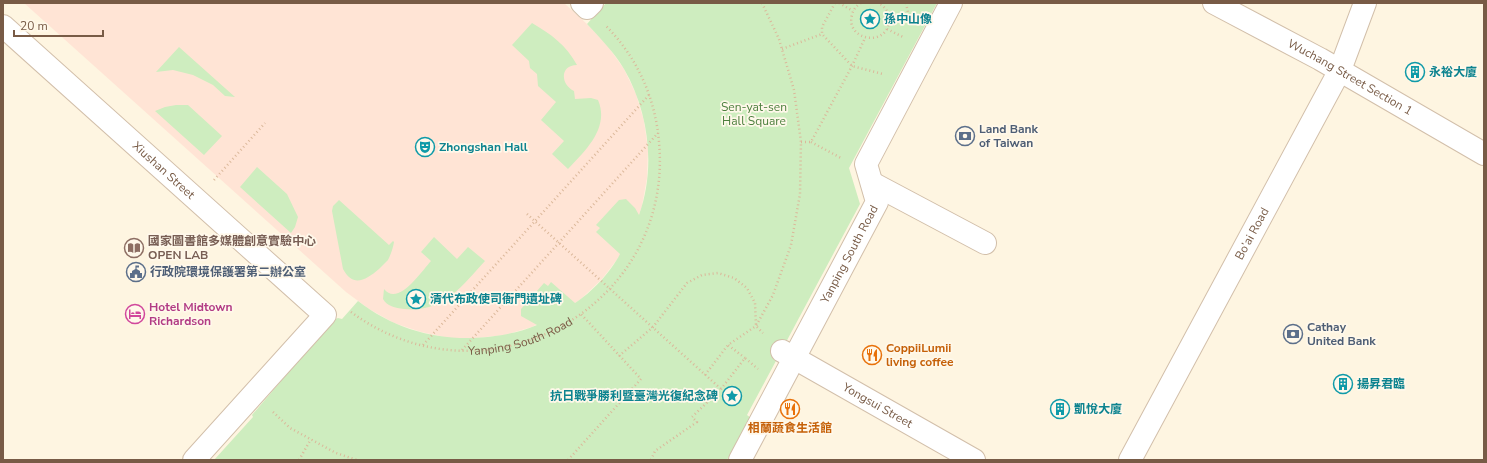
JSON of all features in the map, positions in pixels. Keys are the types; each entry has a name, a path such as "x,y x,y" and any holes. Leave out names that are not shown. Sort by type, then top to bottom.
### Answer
{"street":[{"name":"Yanping South Road","path":"740,460 780,385 788,355 877,202 866,164 952,3"},
{"name":"Wuchang Street Section 1","path":"1214,3 1340,70 1484,154"},
{"name":"Bo’ai Road","path":"1130,460 1340,70 1365,3"},
{"name":"Xiushan Street","path":"3,26 324,315"},
{"path":"872,183 985,243"},
{"path":"194,460 324,315"},
{"name":"Yongsui Street","path":"788,355 974,460"}],"path":[{"path":"705,375 728,345 756,326 773,295 791,245 800,194 801,142 794,90 779,39 763,5 767,3"},
{"path":"835,3 822,27 822,34 852,66 887,75"},
{"path":"839,3 853,11"},
{"path":"861,3 853,11 851,19 852,27 858,34 865,38 874,38 881,35 887,29 889,20 888,12 879,3"},
{"path":"906,3 912,28"},
{"name":"Yanping South Road","path":"324,315 350,311 362,320 389,334 417,345 448,350 478,351 508,347 537,338 564,326 589,308 610,289 630,264 644,237 654,209 660,179 660,149 656,119 649,95 635,62 617,37 587,5"},
{"path":"887,29 906,39"},
{"path":"782,49 822,34"},
{"path":"801,142 811,142 852,66 865,38"},
{"path":"423,345 649,95"},
{"path":"196,200 265,123"},
{"path":"462,351 658,133"},
{"path":"527,214 721,389"},
{"path":"619,356 653,327 687,283 702,275 718,273 734,278 747,288 754,303 756,326 788,355"},
{"path":"568,460 641,379 581,314"},
{"path":"728,345 780,385"},
{"path":"650,460 655,451 697,422 692,417 721,389 745,358"},
{"path":"253,394 290,428 336,453 357,460"},
{"path":"299,460 311,439"}],"shaded area":[{"name":"Zhongshan Hall","path":"24,3 564,3 607,45 624,69 636,94 644,121 648,149 647,178 642,206 633,232 619,257 602,279 581,299 532,327 505,335 477,338 449,338 421,332 394,323 369,309 346,292"}],"green space":[{"name":"Sen-yat-sen Hall Square","path":"606,3 937,3 849,168 860,204 747,415 751,418 727,460 214,460 253,417 252,415 333,320 338,318 342,319 358,301 389,321 406,328 441,336 477,338 516,332 537,325 521,316 521,309 544,283 548,286 551,282 575,303 588,294 600,282 620,254 596,232 600,228 596,225 619,200 626,199 635,208 639,215 644,197 648,159 644,122 633,86 616,57 587,24"},
{"path":"532,23 546,31 558,41 573,58 577,65 567,68 564,75 566,84 574,91 575,99 591,98 598,100 601,110 601,120 594,138 582,155 568,169 552,154 564,141 541,120 556,102 538,86 537,74 530,68 529,61 512,45"},
{"path":"179,47 235,97 225,96 213,85 193,75 173,70 156,72"},
{"path":"176,105 188,105 222,136 204,155 155,111"},
{"path":"257,167 287,194 298,217 295,227 291,233 240,187"},
{"path":"339,200 389,245 393,241 394,242 388,260 379,269 365,279 351,279 343,269 332,211 333,206"},
{"path":"434,237 457,259 468,247 485,261 459,289 450,296 430,307 401,309 389,305 383,299 384,289 390,293 396,294 409,286 431,261 421,252"}],"place":[{"name":"孫中山像","path":"870,19"},
{"name":"永裕大廈","path":"1415,72"},
{"name":"Land Bank of Taiwan","path":"965,136"},
{"name":"Zhongshan Hall","path":"425,147"},
{"name":"國家圖書館多媒體創意實驗中心 OPEN LAB","path":"134,248"},
{"name":"行政院環境保護署第二辦公室","path":"136,272"},
{"name":"清代布政使司衙門遺址碑","path":"416,299"},
{"name":"Hotel Midtown Richardson","path":"135,314"},
{"name":"Cathay United Bank","path":"1293,334"},
{"name":"CoppiiLumii living coffee","path":"872,355"},
{"name":"揚昇君臨","path":"1343,384"},
{"name":"抗日戰爭勝利暨臺灣光復紀念碑","path":"732,396"},
{"name":"相蘭蔬食生活館","path":"790,409"},
{"name":"凱悅大廈","path":"1060,409"}]}
